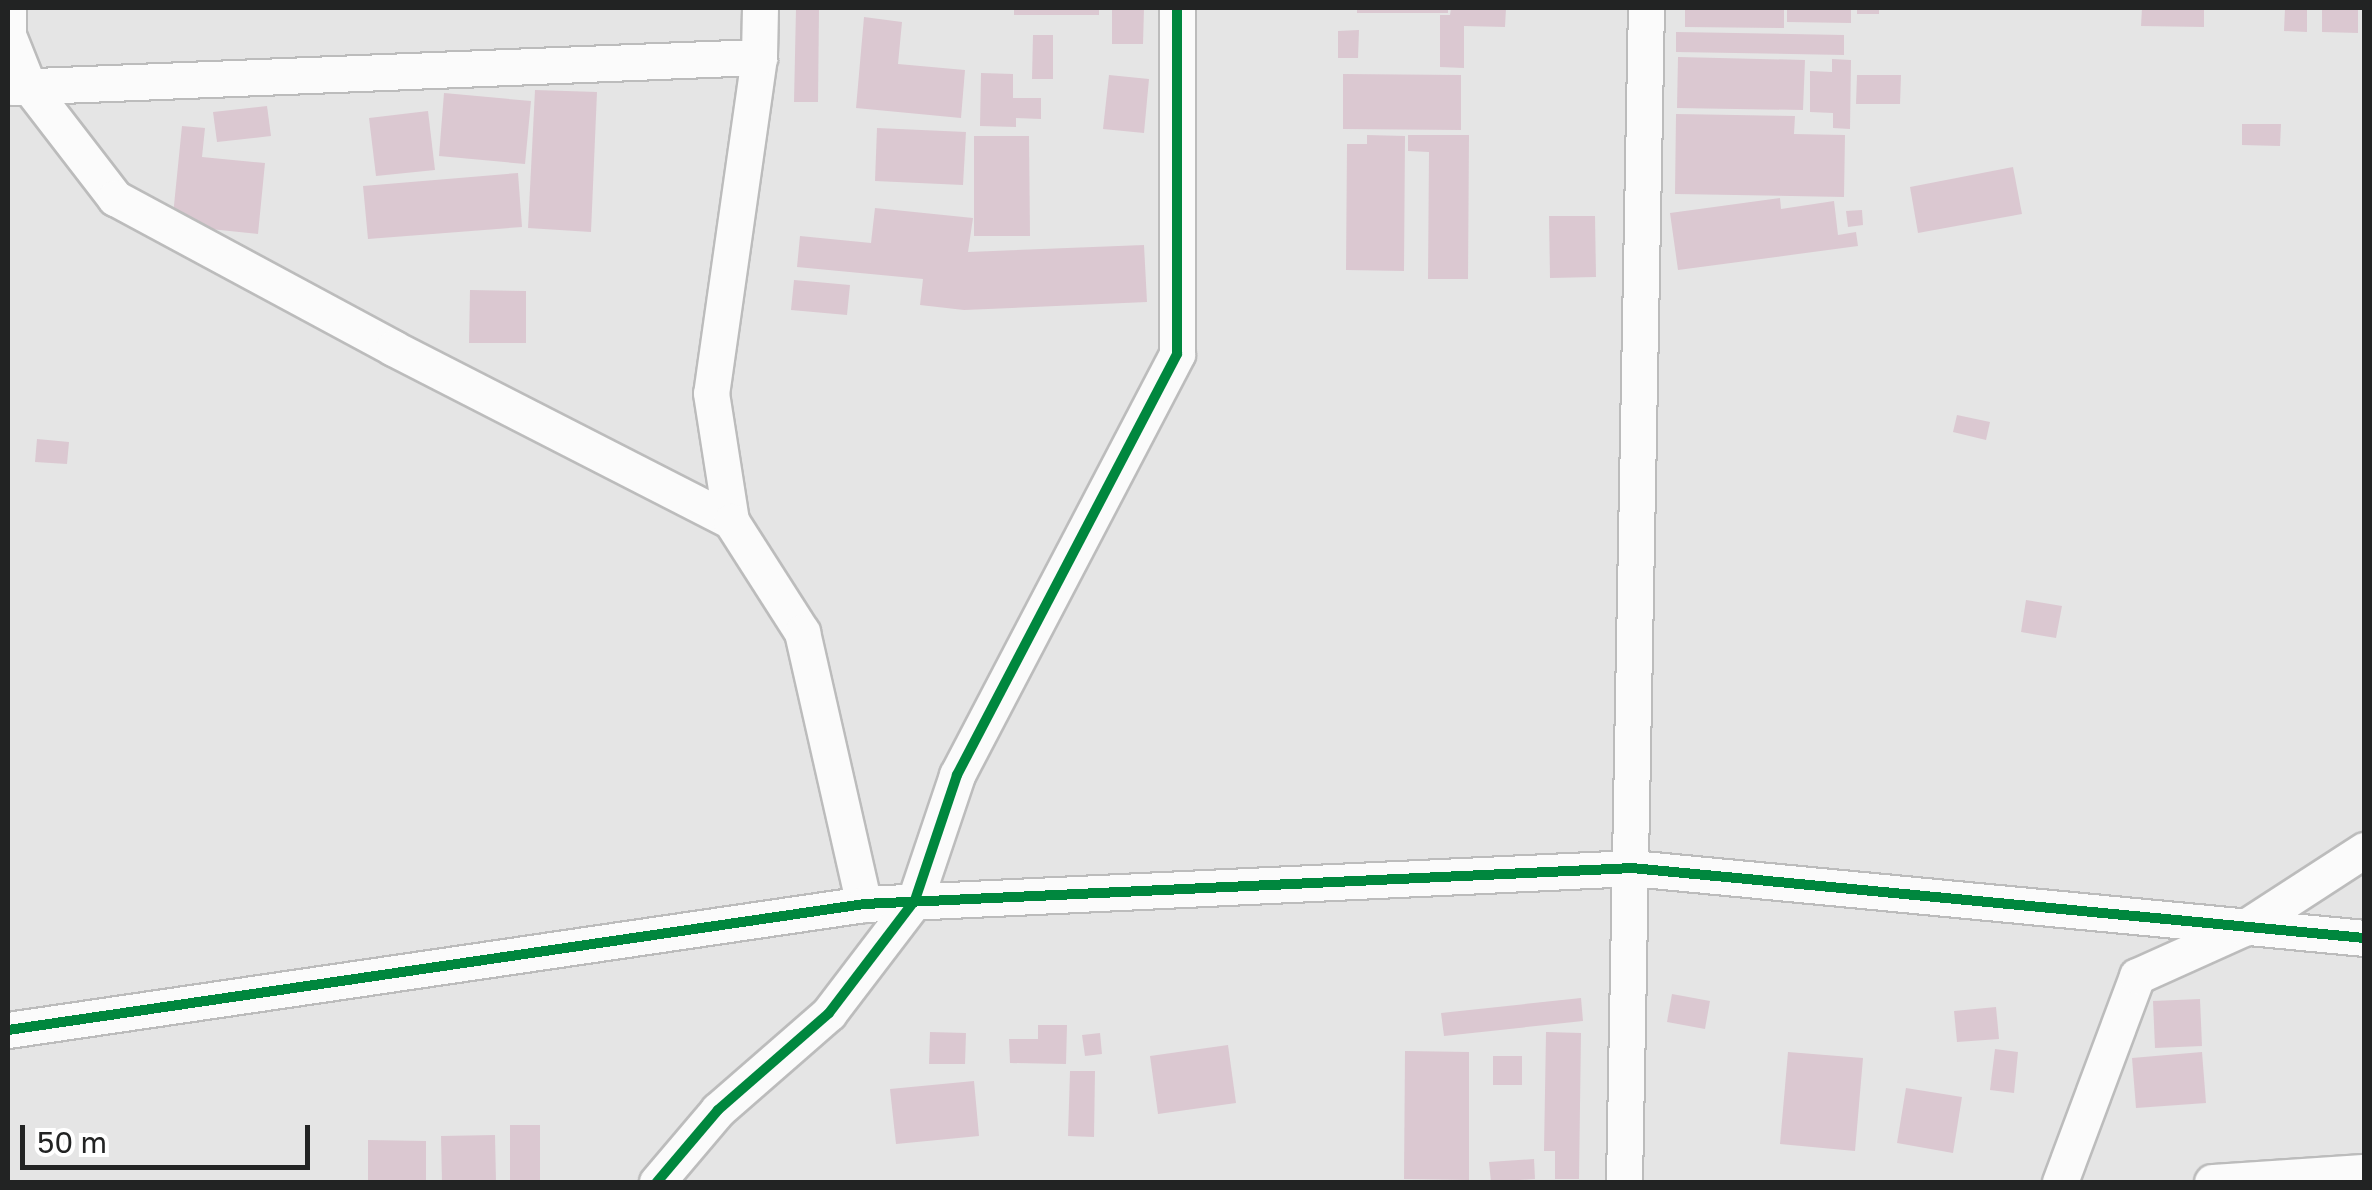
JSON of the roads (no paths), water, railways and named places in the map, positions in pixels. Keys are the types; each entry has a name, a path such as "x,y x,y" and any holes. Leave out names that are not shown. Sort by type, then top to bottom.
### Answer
{"street":[{"path":"8,8 8,35 18,86 115,198 393,348 732,522"},
{"path":"760,8 759,58 712,393 732,522 802,632 864,904"},
{"path":"657,1182 718,1110 829,1013 916,900 957,776 1177,354 1177,8"},
{"path":"1624,1182 1646,8"},
{"path":"18,86 759,58"},
{"path":"2060,1182 2137,976 2244,928 2364,850"},
{"path":"8,1030 864,904 1632,868 2364,938"},
{"path":"2212,1182 2364,1172"}]}
